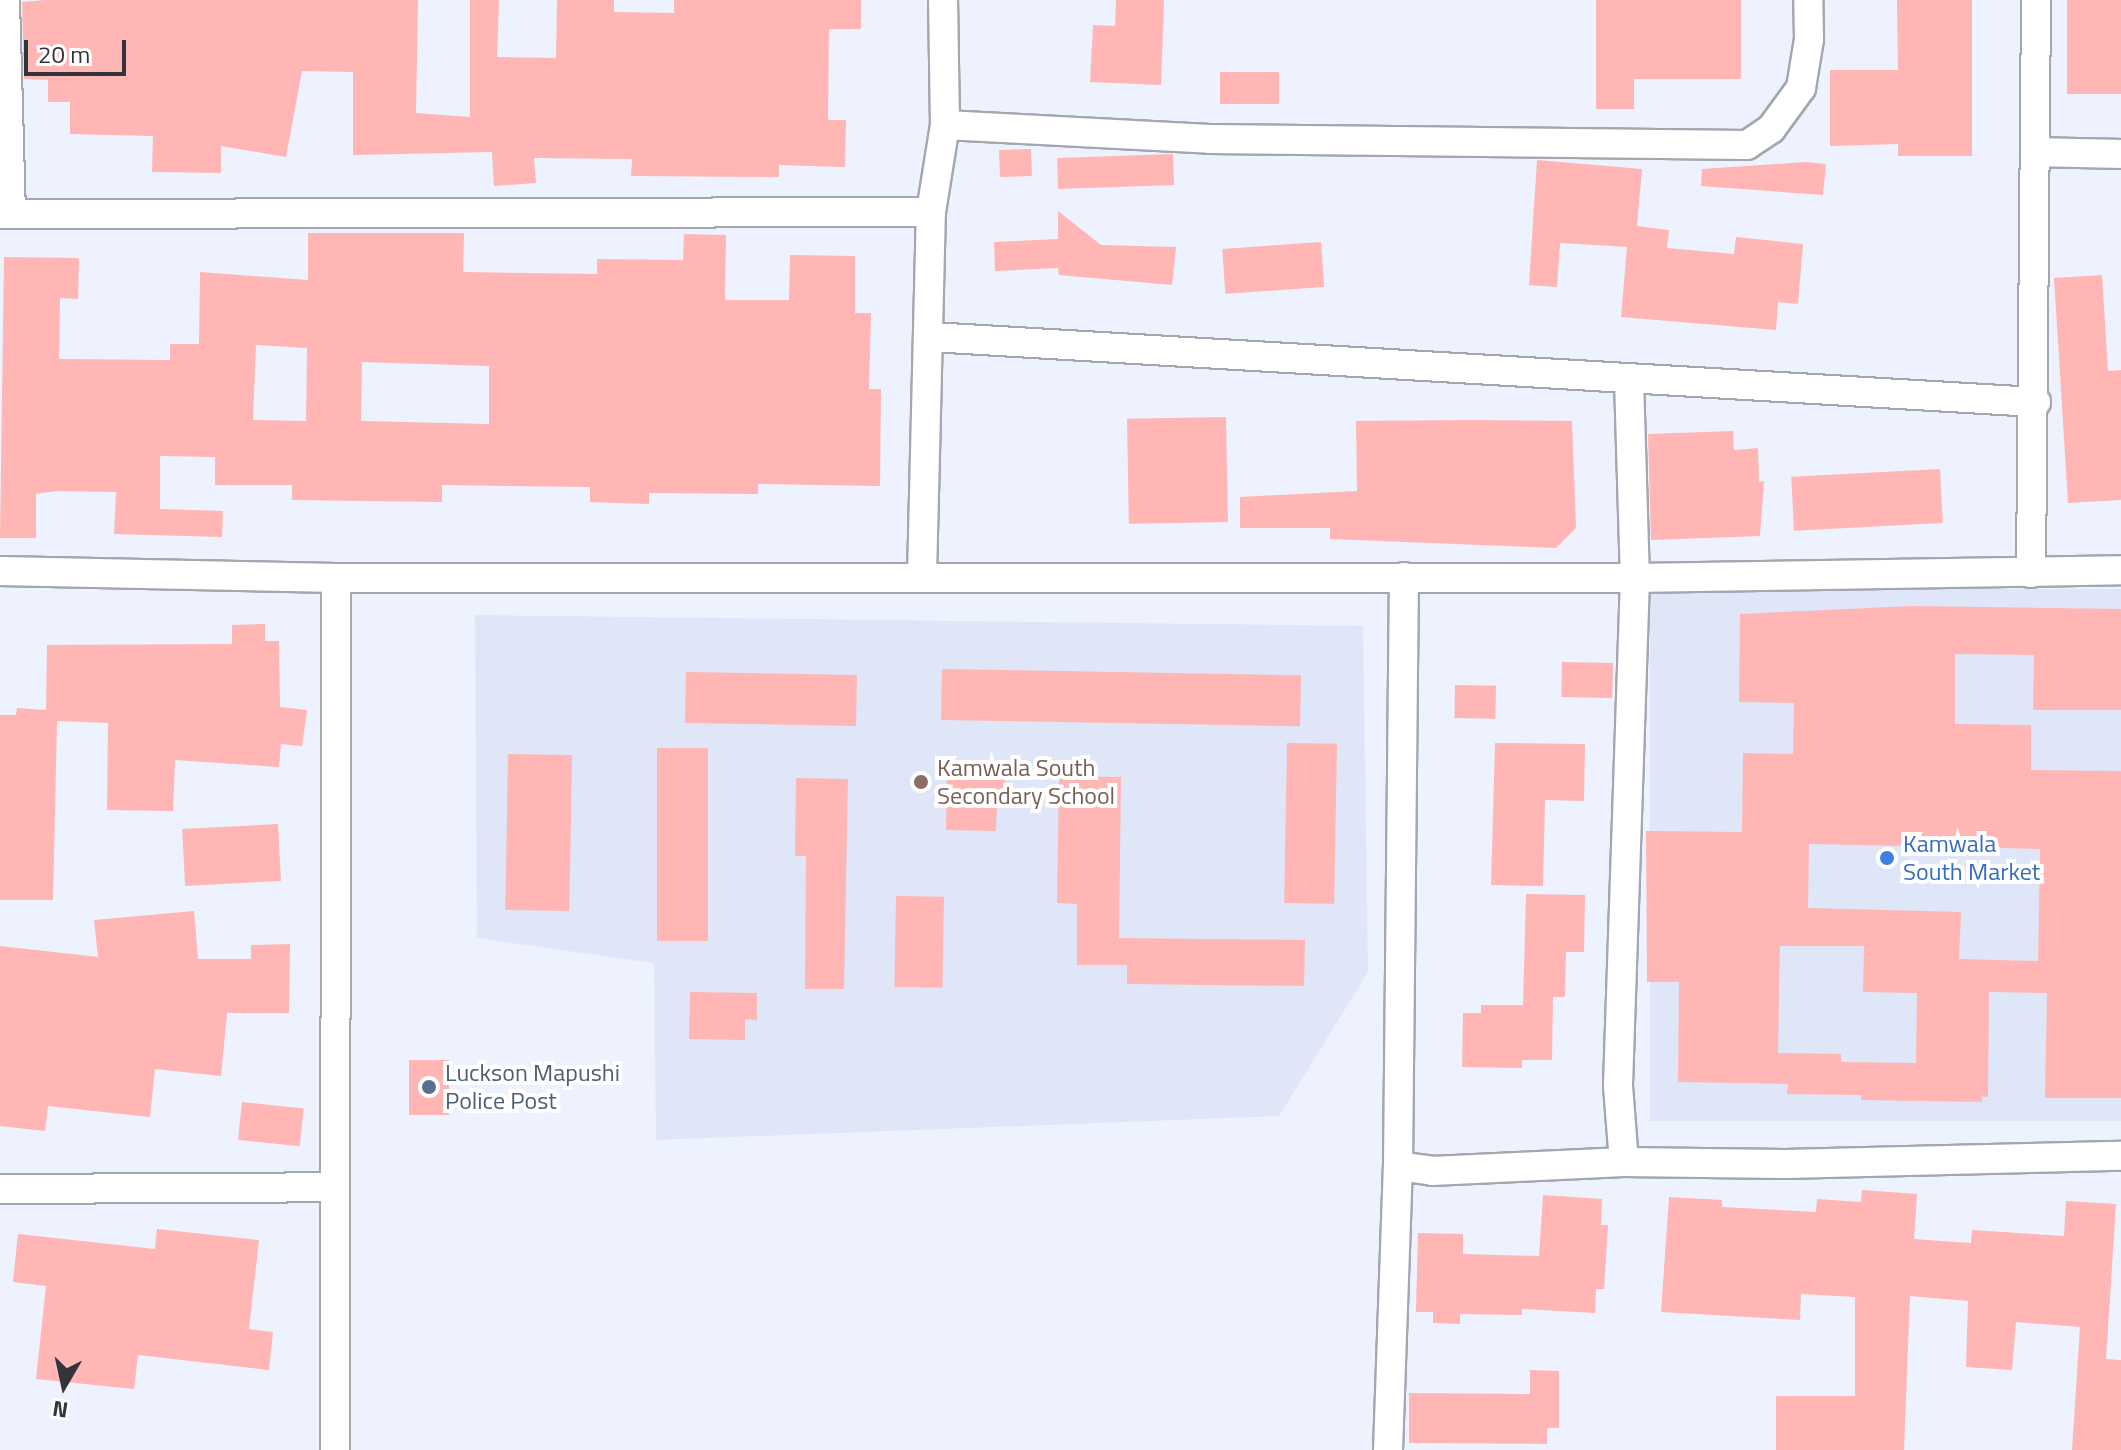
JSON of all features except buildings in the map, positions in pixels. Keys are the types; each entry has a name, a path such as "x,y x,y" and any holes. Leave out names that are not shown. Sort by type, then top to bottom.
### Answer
{"street":[{"path":"5,0 5,214 931,212"},
{"path":"922,576 931,337 931,212 945,125 943,0"},
{"path":"945,125 1210,139 1747,145 1771,129 1801,88 1809,39 1808,0"},
{"path":"2031,573 2036,402 2036,0"},
{"path":"2035,152 2121,154"},
{"path":"931,337 2036,402"},
{"path":"1624,1162 1618,1086 1635,578 1629,379"},
{"path":"0,571 336,578 1635,578 2121,570"},
{"path":"1388,1450 1398,1166 1404,577"},
{"path":"335,1450 332,1187 336,578"},
{"path":"1398,1166 1432,1171 1624,1162 1785,1164 2121,1156"},
{"path":"0,1189 332,1187"}],"shaded area":[{"name":"Kamwala South Market","path":"1650,589 2121,589 2121,1121 1650,1121"},
{"name":"Kamwala South Secondary School","path":"475,615 1363,626 1368,972 1279,1116 656,1140 654,963 477,938"}],"place":[{"name":"Kamwala South Secondary School","path":"921,782"},
{"name":"Kamwala South Market","path":"1887,858"},
{"name":"Luckson Mapushi Police Post","path":"429,1087"}]}
